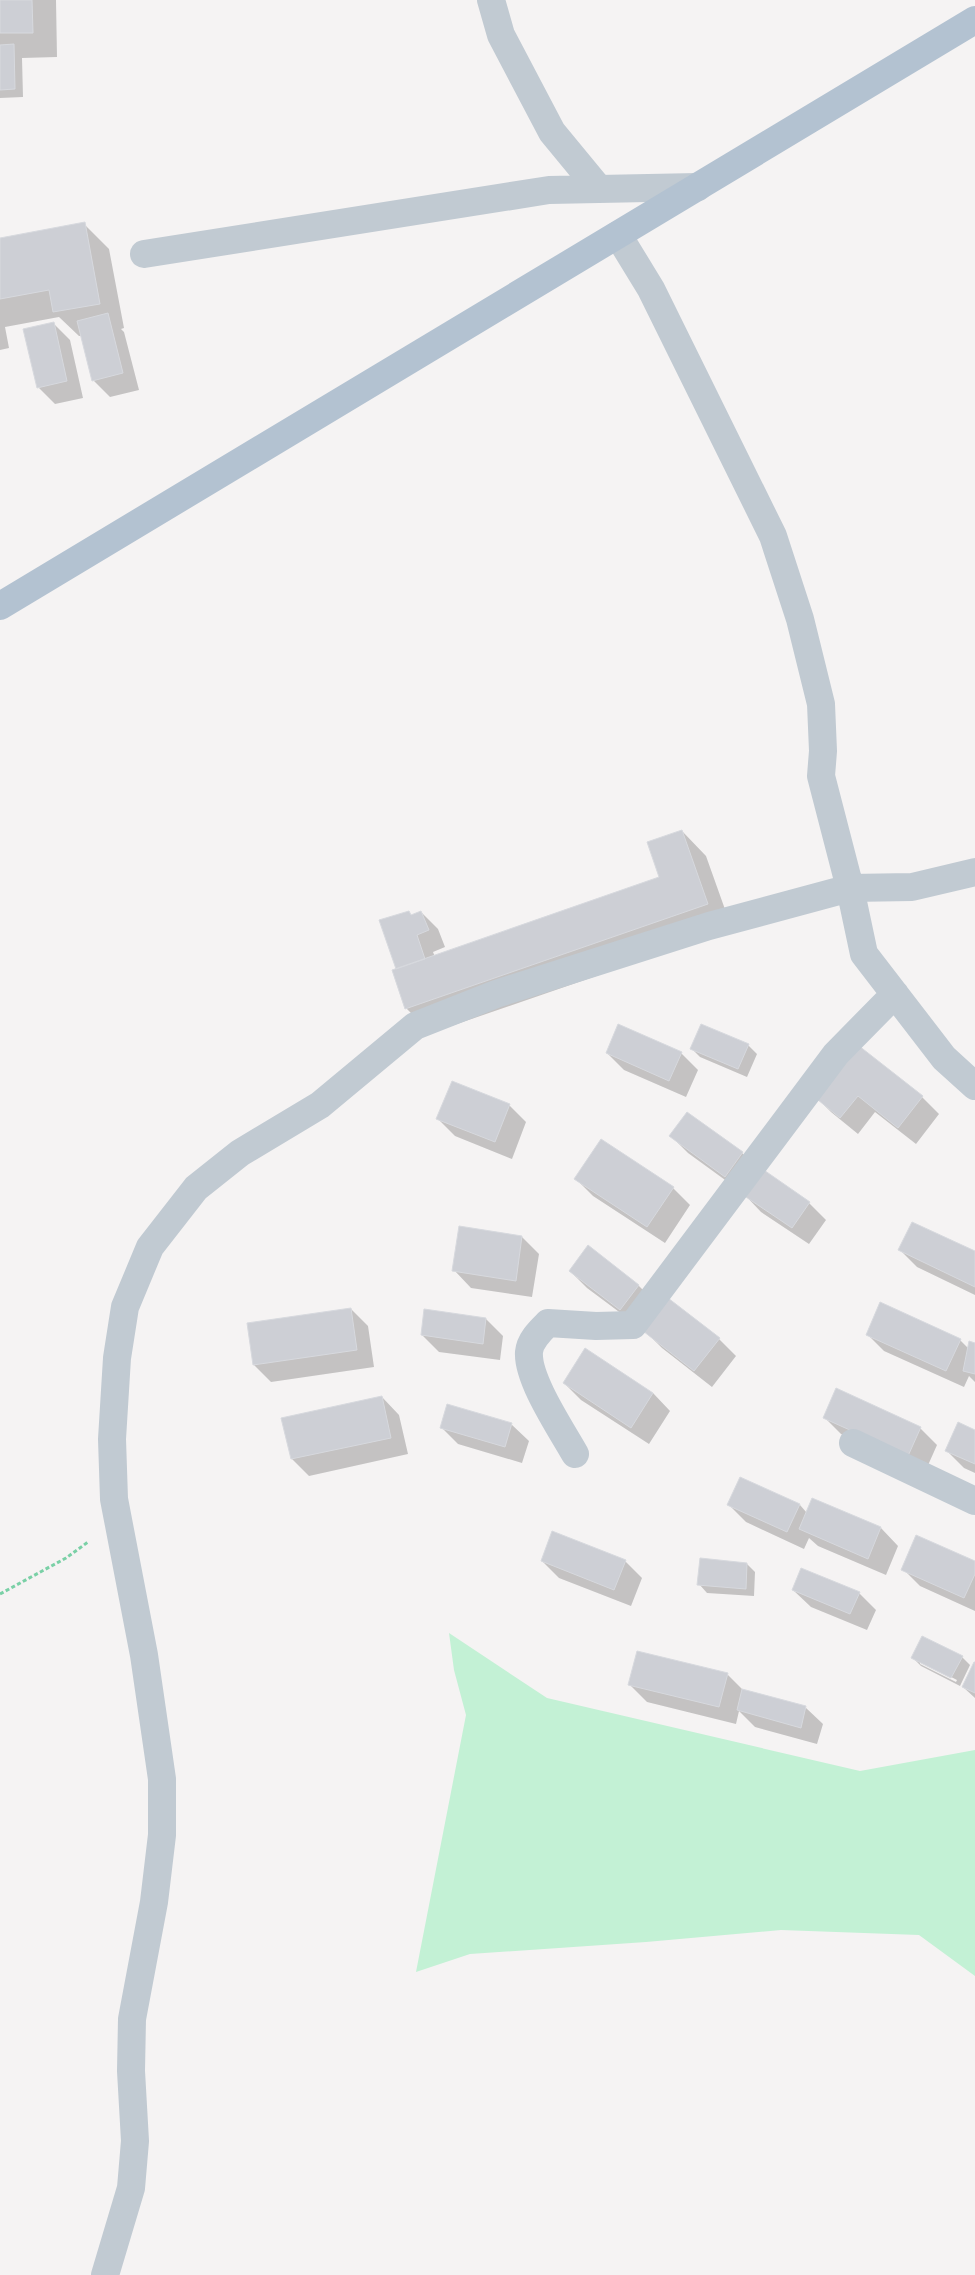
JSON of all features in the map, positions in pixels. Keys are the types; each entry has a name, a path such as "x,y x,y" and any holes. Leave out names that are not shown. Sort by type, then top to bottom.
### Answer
{"main road":[{"path":"0,606 975,20"}],"street":[{"path":"491,0 501,36 552,132 599,189"},
{"path":"144,254 549,190 698,186"},
{"path":"618,235 651,289 773,536 800,619 821,704 822,776 850,888 864,954 944,1058 975,1086"},
{"path":"105,2275 131,2188 135,2141 131,2071 132,2019 154,1902 162,1835 162,1779 144,1655 114,1499 112,1440 117,1358 125,1307 150,1247 196,1188 240,1153 320,1106 415,1026 496,994 709,926 850,888 912,887 975,872"},
{"path":"575,1454 533,1378 529,1351 536,1335 548,1323 596,1326 633,1325 836,1054 895,994"},
{"path":"854,1443 975,1501"}],"path":[{"path":"0,1594 66,1558 89,1541"}],"green space":[{"path":"449,1633 547,1698 860,1771 975,1750 975,1976 919,1935 781,1930 646,1942 470,1954 416,1972 466,1715 454,1670"}],"building":[{"path":"0,0 32,0 33,33 0,33"},
{"path":"14,44 15,89 0,90 0,45"},
{"path":"85,222 100,304 53,312 49,290 0,299 0,238"},
{"path":"108,313 123,373 92,381 77,321"},
{"path":"54,322 67,381 37,388 23,329"},
{"path":"682,830 708,904 405,1009 392,970 659,877 647,842"},
{"path":"409,911 411,915 421,911 429,930 417,935 425,959 396,969 379,920"},
{"path":"618,1024 682,1052 669,1081 606,1053"},
{"path":"701,1024 749,1044 738,1069 690,1049"},
{"path":"854,1042 923,1096 898,1128 858,1096 840,1118 812,1095"},
{"path":"452,1081 510,1104 495,1142 436,1119"},
{"path":"687,1112 743,1152 725,1177 669,1136"},
{"path":"601,1139 674,1187 647,1227 574,1179"},
{"path":"761,1168 810,1202 792,1228 743,1195"},
{"path":"912,1222 975,1251 975,1287 898,1250"},
{"path":"459,1226 522,1236 516,1281 452,1271"},
{"path":"588,1245 639,1285 620,1310 569,1271"},
{"path":"668,1298 720,1338 694,1371 643,1331"},
{"path":"880,1302 961,1339 946,1371 866,1335"},
{"path":"351,1308 357,1350 253,1365 247,1323"},
{"path":"424,1309 486,1318 483,1344 421,1335"},
{"path":"969,1341 975,1343 975,1374 963,1371"},
{"path":"585,1348 653,1393 631,1428 563,1383"},
{"path":"836,1388 921,1427 908,1456 823,1418"},
{"path":"382,1396 391,1438 291,1459 281,1418"},
{"path":"447,1404 512,1423 505,1447 440,1428"},
{"path":"958,1422 975,1430 975,1464 945,1451"},
{"path":"740,1477 800,1504 787,1532 727,1505"},
{"path":"812,1498 881,1527 868,1559 799,1529"},
{"path":"552,1531 626,1560 614,1590 541,1561"},
{"path":"916,1535 975,1561 975,1574 964,1598 901,1570"},
{"path":"700,1558 747,1563 746,1589 697,1585"},
{"path":"801,1568 860,1592 850,1614 792,1590"},
{"path":"922,1636 963,1656 951,1678 911,1658"},
{"path":"637,1651 728,1673 719,1707 628,1685"},
{"path":"975,1662 975,1693 962,1687"},
{"path":"742,1689 806,1706 801,1728 737,1710"}]}
